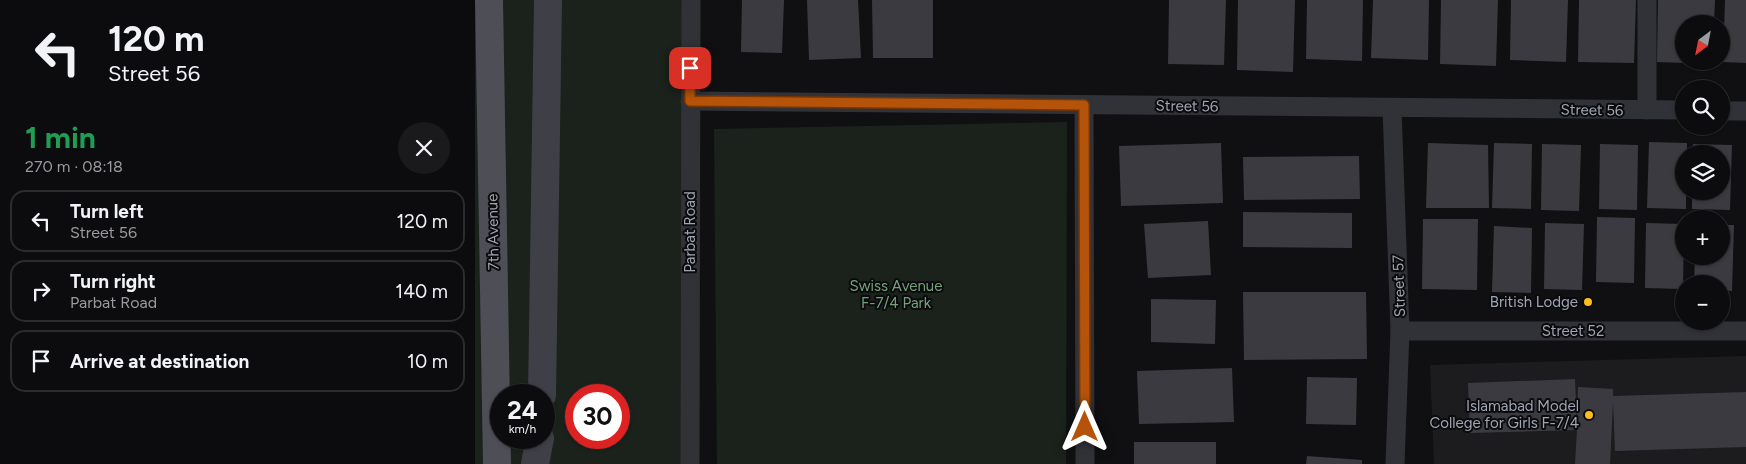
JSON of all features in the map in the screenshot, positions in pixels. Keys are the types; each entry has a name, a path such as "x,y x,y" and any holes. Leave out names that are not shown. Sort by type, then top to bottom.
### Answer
{"main road":[{"name":"7th Avenue","path":"489,0 497,464"},
{"path":"542,384 548,0"},
{"path":"535,464 538,449"}],"street":[{"name":"Parbat Road","path":"690,464 691,0"},
{"path":"1647,0 1647,110"},
{"name":"Street 56","path":"690,101 1675,110"},
{"path":"1084,105 1085,464"},
{"name":"Street 57","path":"1392,108 1400,331 1395,464"},
{"path":"1730,111 1746,111"},
{"name":"Street 52","path":"1400,331 1746,331"}],"shaded area":[{"name":"Islamabad Model College for Girls F-7/4","path":"1746,356 1746,464 1434,464 1430,365"}],"green space":[{"path":"475,0 700,0 697,464 475,464"},
{"name":"Swiss Avenue F-7/4 Park","path":"1067,122 1066,464 717,464 714,129"}],"building":[{"path":"742,0 784,0 782,53 741,52"},
{"path":"807,0 858,0 861,58 809,60"},
{"path":"872,0 933,0 933,58 873,58"},
{"path":"1169,0 1226,0 1224,65 1168,64"},
{"path":"1238,0 1295,0 1293,72 1237,70"},
{"path":"1307,0 1363,0 1362,61 1306,59"},
{"path":"1373,0 1429,0 1428,60 1371,58"},
{"path":"1441,0 1498,0 1496,66 1440,64"},
{"path":"1511,0 1568,0 1566,62 1510,60"},
{"path":"1579,0 1636,0 1634,63 1578,62"},
{"path":"1658,0 1715,0 1714,15 1675,15 1675,63 1657,62"},
{"path":"1725,0 1746,0 1746,63 1730,62 1730,15 1725,15"},
{"path":"1649,142 1687,143 1687,145 1675,145 1675,200 1686,200 1686,209 1647,208"},
{"path":"1221,143 1223,203 1121,206 1119,146"},
{"path":"1428,143 1488,145 1489,208 1426,208"},
{"path":"1494,143 1532,144 1531,209 1492,208"},
{"path":"1542,144 1581,145 1579,211 1541,210"},
{"path":"1600,144 1638,145 1637,210 1599,209"},
{"path":"1693,144 1732,145 1730,210 1692,209 1692,200 1730,200 1730,145"},
{"path":"1359,156 1360,199 1244,200 1243,157"},
{"path":"1243,212 1352,213 1352,248 1243,247"},
{"path":"1597,217 1635,218 1634,283 1596,282"},
{"path":"1423,219 1478,219 1477,290 1422,289"},
{"path":"1208,221 1211,275 1148,278 1144,224"},
{"path":"1545,223 1584,224 1582,290 1544,289"},
{"path":"1646,223 1675,224 1675,265 1683,265 1683,275 1675,275 1675,289 1645,288"},
{"path":"1730,225 1734,225 1732,291 1730,291 1730,275 1694,275 1695,265 1730,265"},
{"path":"1494,226 1532,228 1531,293 1492,292"},
{"path":"1243,292 1366,292 1367,359 1244,360"},
{"path":"1151,299 1216,300 1215,344 1151,342"},
{"path":"1232,368 1234,422 1139,424 1137,371"},
{"path":"1307,377 1357,378 1356,425 1306,424"},
{"path":"1575,379 1577,425 1578,387 1613,389 1613,396 1746,392 1746,447 1615,451 1613,402 1610,464 1575,464 1577,430 1470,433 1468,383"},
{"path":"1134,442 1216,442 1216,464 1134,464"},
{"path":"1307,456 1362,460 1362,464 1306,464"}],"place":[{"name":"British Lodge","path":"1588,302"},
{"name":"Islamabad Model College for Girls F-7/4","path":"1589,415"}],"route":[{"path":"690,68 690,101 1084,105 1085,427"}]}
